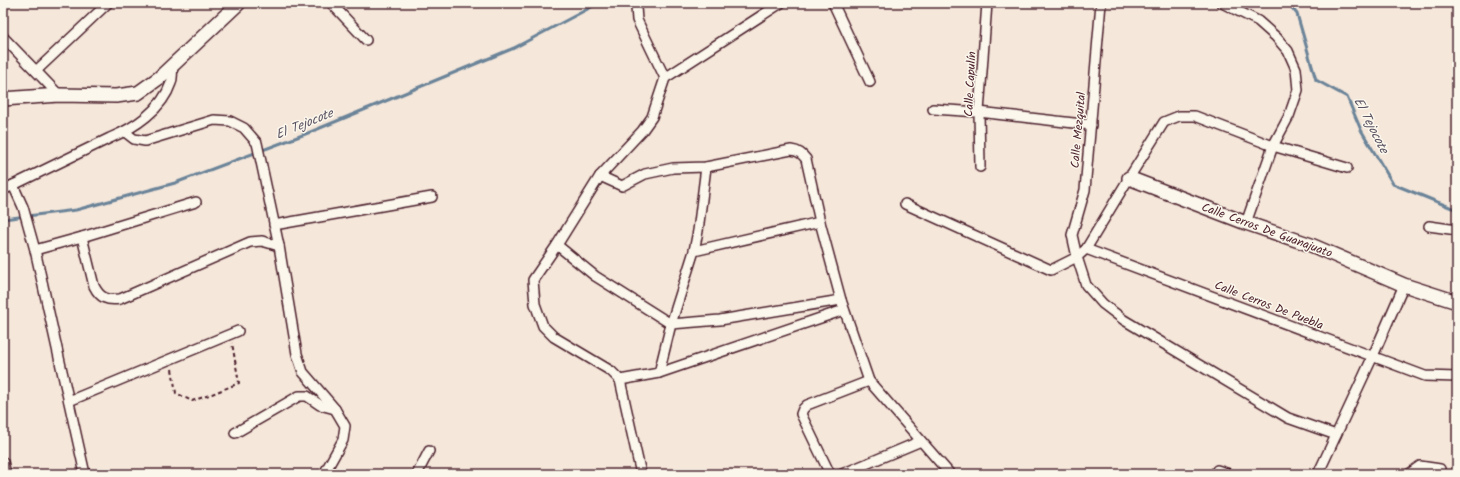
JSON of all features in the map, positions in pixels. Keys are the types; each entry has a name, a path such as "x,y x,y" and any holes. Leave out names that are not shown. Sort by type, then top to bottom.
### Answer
{"street":[{"path":"36,71 108,3"},
{"path":"3,100 59,95 116,96 138,93 158,78 239,3"},
{"path":"331,3 366,40"},
{"path":"639,3 636,7 637,20 665,78"},
{"path":"641,474 620,380 610,370 554,337 543,326 535,304 533,280 557,245 600,176 642,131 652,117 665,78 779,3"},
{"path":"833,3 870,82"},
{"name":"Calle Capulín","path":"980,167 979,112 987,3"},
{"name":"Calle Mezquital","path":"1101,3 1085,190 1072,235 1086,285 1103,304 1124,320 1288,418 1336,435"},
{"path":"1222,3 1258,21 1276,37 1288,51 1296,69 1298,90 1289,116 1273,146 1246,223"},
{"path":"3,37 59,95"},
{"path":"3,190 125,132 155,110 165,97 172,82 172,64"},
{"path":"933,109 979,112 1090,125"},
{"path":"905,204 1050,270 1077,257 1086,249 1128,178 1164,122 1179,116 1195,116 1273,146 1347,168"},
{"path":"125,132 134,139 145,141 214,120 230,121 244,128 257,144 279,246 299,360 303,372 335,409 345,426 343,440 324,474"},
{"path":"600,176 622,186 645,174 673,168 706,167 791,150 801,153 806,160 820,222 841,300 869,381 950,474"},
{"path":"659,373 671,324 694,251 706,167"},
{"name":"Calle Cerros De Guanajuato","path":"1128,178 1311,246 1404,285 1457,302"},
{"path":"13,185 24,209 35,250 85,474"},
{"path":"274,225 432,197"},
{"path":"35,250 196,202"},
{"path":"694,251 820,222"},
{"path":"1429,226 1457,230"},
{"path":"82,237 94,286 98,293 104,298 111,300 120,299 250,242 262,241 279,246"},
{"path":"557,245 595,276 671,324 720,320 841,300"},
{"name":"Calle Cerros De Puebla","path":"1086,249 1425,376 1457,377"},
{"path":"1318,474 1404,285"},
{"path":"620,380 659,373 844,310"},
{"path":"69,401 234,333"},
{"path":"830,474 801,414 803,409 808,405 869,381"},
{"path":"235,433 299,396 307,396 320,405 335,409"},
{"path":"842,474 921,441"},
{"path":"417,474 429,451"},
{"path":"3,462 6,474"},
{"path":"1409,474 1420,466 1440,469"},
{"path":"1218,470 1229,474"}],"path":[{"path":"170,359 176,393 192,400 212,394 239,383 234,333"}],"waterway":[{"name":"El Tejocote","path":"3,219 76,210 175,183 308,133 514,48 599,3"},
{"name":"El Tejocote","path":"1288,3 1297,14 1316,80 1347,97 1361,130 1393,184 1457,210"}]}
